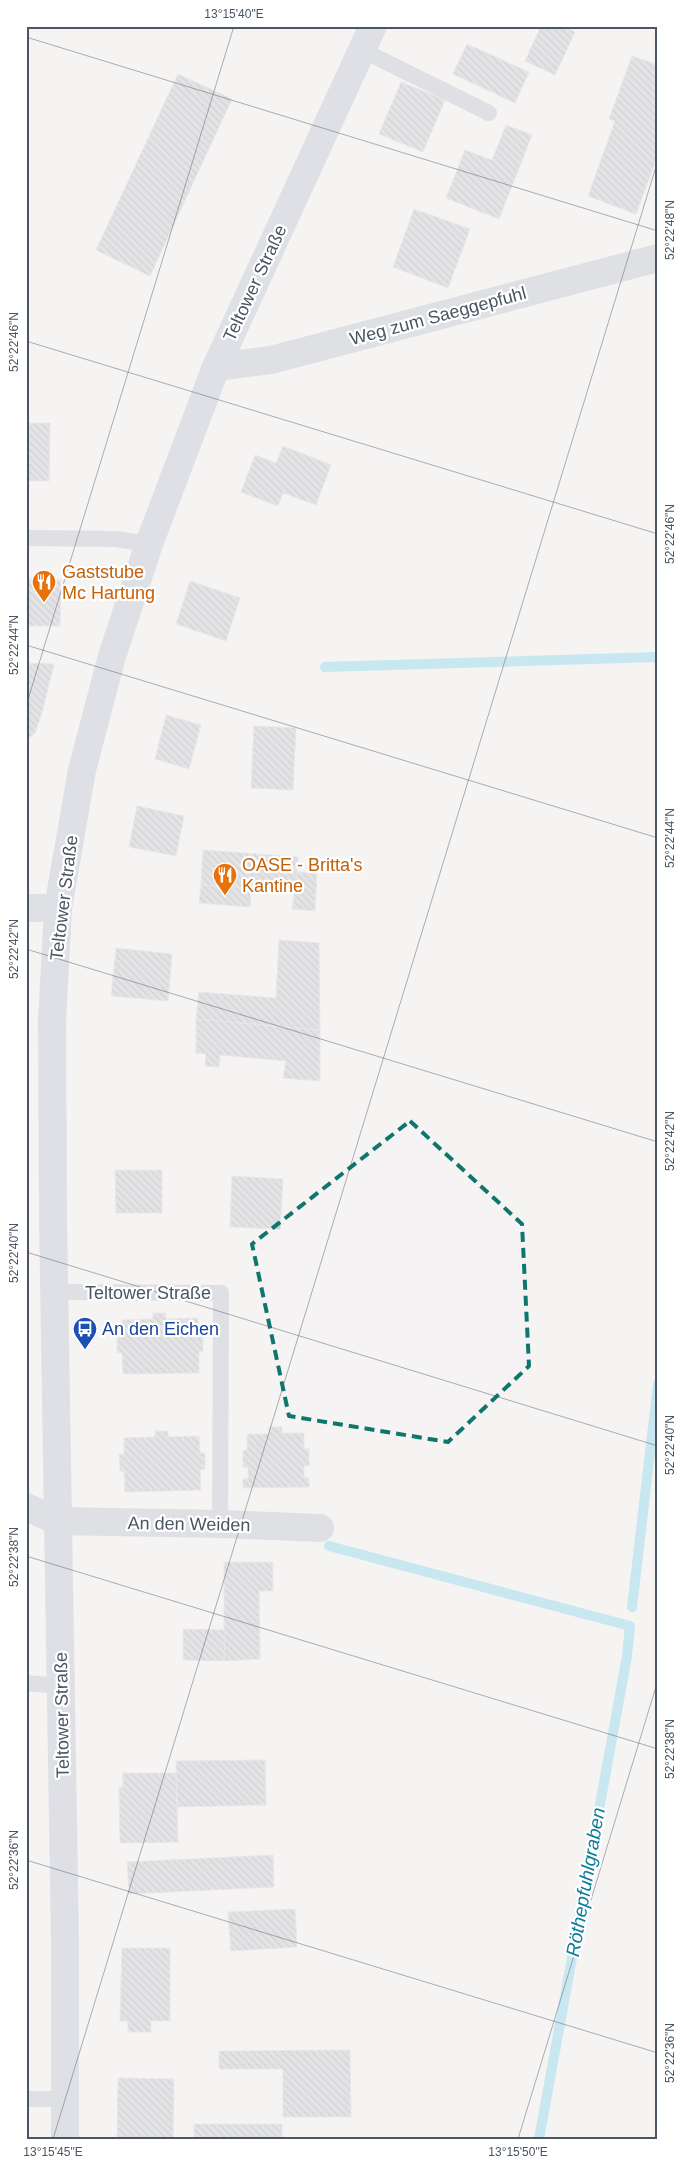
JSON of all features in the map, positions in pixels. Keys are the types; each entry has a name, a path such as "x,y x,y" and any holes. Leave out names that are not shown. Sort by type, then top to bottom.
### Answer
{"main road":[{"name":"Teltower Straße","path":"65,2139 65,1942 52,1021 58,908 82,770 112,656 149,544 216,367 366,38"}],"street":[{"name":"Weg zum Saeggepfuhl","path":"216,367 271,360 658,258"},
{"path":"26,908 58,908"},
{"path":"26,1507 58,1521"},
{"name":"An den Weiden","path":"58,1521 320,1528"}],"lane":[{"path":"366,38 489,113"},
{"path":"26,538 115,539 149,544"},
{"name":"Teltower Straße","path":"55,1292 221,1293 220,1524"},
{"path":"26,1683 61,1686"},
{"path":"26,2099 65,2100"}],"highlighted area":[{"path":"410,1121 522,1224 529,1366 448,1442 289,1416 252,1244"}],"building":[{"path":"541,26 562,26 575,32 555,75 525,61"},
{"path":"467,44 529,72 515,103 453,74"},
{"path":"632,56 658,65 658,155 636,214 588,196 615,121 609,119"},
{"path":"178,74 232,99 150,276 96,250"},
{"path":"401,82 445,100 423,152 379,134"},
{"path":"506,125 532,135 499,219 446,198 465,150 492,160"},
{"path":"414,209 470,229 448,288 393,267"},
{"path":"26,423 50,423 49,481 26,481"},
{"path":"283,446 331,465 316,505 283,493 278,506 241,492 255,455 276,463"},
{"name":"Gaststube Mc Hartung","path":"26,579 61,580 60,626 26,626"},
{"path":"190,581 240,598 226,641 176,624"},
{"path":"26,663 54,664 35,733 26,740"},
{"path":"166,715 201,725 189,769 155,759"},
{"path":"254,726 296,728 293,790 251,788"},
{"path":"137,806 184,816 176,856 129,847"},
{"path":"203,850 298,857 296,892 201,885"},
{"path":"297,872 317,873 315,911 292,909"},
{"name":"OASE - Britta's Kantine","path":"201,885 251,889 250,907 199,903"},
{"path":"279,940 319,943 320,1030 196,1019 199,992 276,998"},
{"path":"116,948 172,954 168,1001 111,996"},
{"path":"196,1019 320,1030 320,1081 283,1078 286,1061 220,1055 219,1067 205,1066 206,1054 196,1053"},
{"path":"115,1170 162,1170 162,1213 116,1213"},
{"path":"232,1176 283,1179 280,1229 230,1227"},
{"path":"153,1313 166,1313 166,1319 198,1318 198,1335 203,1335 203,1352 199,1351 199,1373 123,1374 122,1353 117,1353 117,1336 122,1336 122,1320 153,1319"},
{"path":"269,1427 282,1427 282,1433 304,1433 304,1449 309,1449 309,1466 304,1466 304,1477 309,1478 309,1487 243,1488 243,1479 248,1479 248,1467 243,1467 243,1451 247,1450 247,1434 269,1434"},
{"path":"155,1431 168,1431 168,1437 199,1436 200,1453 205,1453 205,1469 200,1470 201,1490 125,1492 124,1471 120,1471 119,1455 124,1454 124,1438 155,1437"},
{"path":"224,1562 273,1562 273,1591 259,1591 260,1659 224,1661"},
{"path":"183,1629 225,1630 224,1661 183,1660"},
{"path":"265,1760 266,1805 177,1807 176,1761"},
{"path":"123,1773 176,1773 178,1842 120,1843 119,1787 123,1787"},
{"path":"273,1855 274,1887 129,1894 127,1862"},
{"path":"295,1909 297,1947 231,1951 228,1912"},
{"path":"122,1948 170,1948 170,2021 151,2021 151,2032 128,2032 128,2021 120,2021"},
{"path":"350,2050 351,2117 283,2117 283,2069 219,2069 219,2051"},
{"path":"118,2078 174,2079 173,2139 117,2139"},
{"path":"194,2124 282,2124 282,2139 194,2139"}],"waterway":[{"path":"325,667 658,657"},
{"name":"Röthepfuhlgraben","path":"632,1607 658,1384"},
{"name":"Röthepfuhlgraben","path":"329,1546 630,1626 627,1656 539,2139"}],"place":[{"name":"Gaststube Mc Hartung","path":"44,603"},
{"name":"OASE - Britta's Kantine","path":"225,896"},
{"name":"An den Eichen","path":"85,1350"}]}
